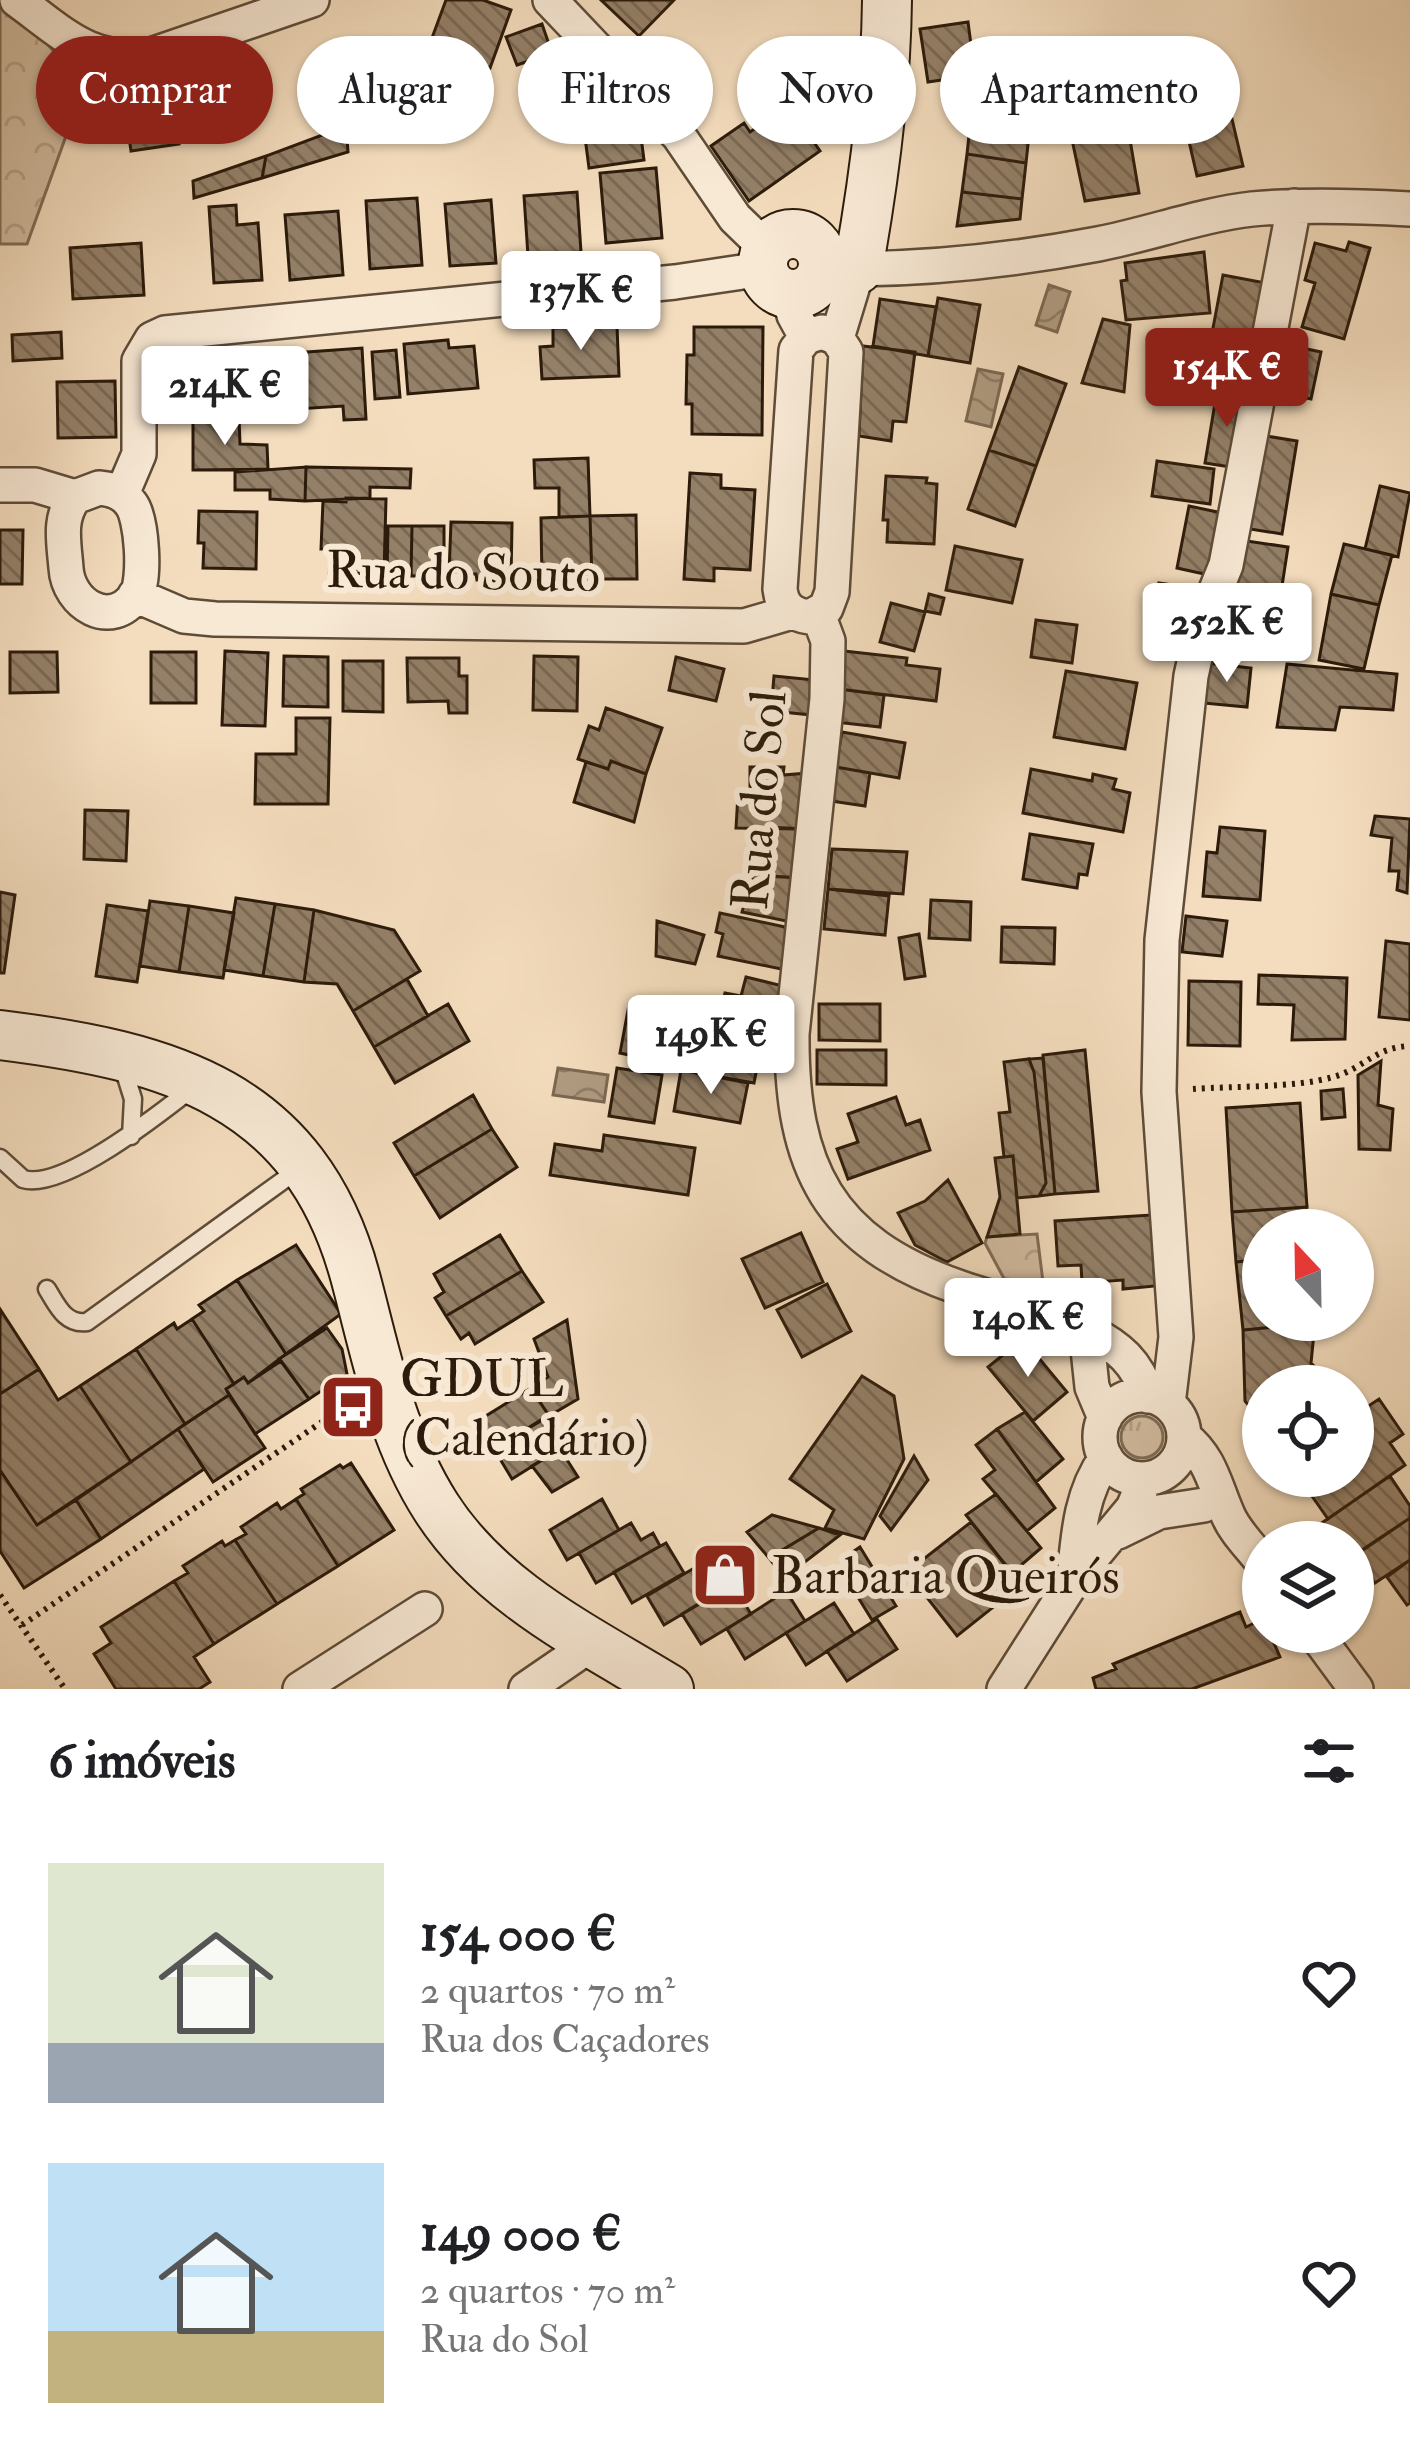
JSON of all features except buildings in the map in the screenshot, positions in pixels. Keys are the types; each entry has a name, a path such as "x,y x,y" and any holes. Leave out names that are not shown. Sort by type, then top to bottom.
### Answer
{"street":[{"path":"17,0 86,50 125,59 151,55 312,0"},
{"path":"550,0 680,136 735,218 806,289"},
{"name":"Rua do Sol","path":"887,0 880,115 806,289 796,350 781,599 805,613 828,641 791,1086 813,1171 833,1208 886,1254 961,1288 1049,1313 1097,1336 1137,1368 1182,1425 1184,1437 1216,1479 1216,1511"},
{"path":"1242,1540 1216,1511 1154,1476 1122,1474 1106,1459 1101,1431 1105,1418 1123,1400 1158,1400 1175,1368 1160,1092 1162,940 1191,676 1203,622 1226,565 1294,206"},
{"path":"122,494 139,454 143,349 165,333 675,282 806,289 1102,243 1248,210 1294,206 1410,209"},
{"name":"Rua do Sol","path":"805,613 826,608 832,592 846,352 806,289"},
{"path":"0,485 35,485 75,497 100,488 122,494 136,513 142,573 135,596"},
{"name":"Rua do Souto","path":"75,497 63,520 66,581 80,604 104,612 135,596 184,616 215,619 744,626 805,613"},
{"path":"0,1035 169,1068 201,1082 281,1137 322,1192 346,1250 382,1382 435,1506 476,1558 518,1596 669,1689"},
{"path":"1105,1418 1092,1388 1097,1336 1146,1334 1164,1325 1175,1310"},
{"path":"1004,1689 1074,1579 1116,1533 1154,1476 1180,1454 1184,1437"},
{"path":"1074,1579 1082,1516 1089,1490 1106,1459"},
{"path":"1116,1533 1159,1512 1216,1511"},
{"path":"300,1689 425,1609"},
{"path":"526,1689 593,1643"},
{"path":"1329,1653 1356,1689"}],"lane":[{"path":"119,1055 134,1099 131,1136"},
{"path":"0,1158 33,1183 57,1175 131,1136 201,1082"},
{"path":"47,1289 65,1316 73,1322 87,1322 304,1165"}],"path":[{"path":"1160,1092 1330,1078 1354,1069 1373,1054 1410,1046"},
{"path":"22,1624 382,1382"},
{"path":"0,1595 65,1689"}],"green space":[{"path":"0,3 40,36 36,36 36,144 63,144 27,244 0,244"},
{"path":"1037,1234 1044,1290 1008,1286 985,1243 987,1237"},
{"path":"1142,1416 1157,1422 1163,1437 1157,1452 1142,1458 1127,1452 1121,1437 1127,1422"}],"water":[{"path":"1049,285 1070,292 1057,332 1036,325"},
{"path":"978,369 1003,374 991,427 966,421"},
{"path":"558,1068 608,1075 604,1102 553,1095"}],"place":[{"name":"GDUL (Calendário)","path":"353,1407"},
{"name":"Barbaria Queirós","path":"725,1575"}]}
